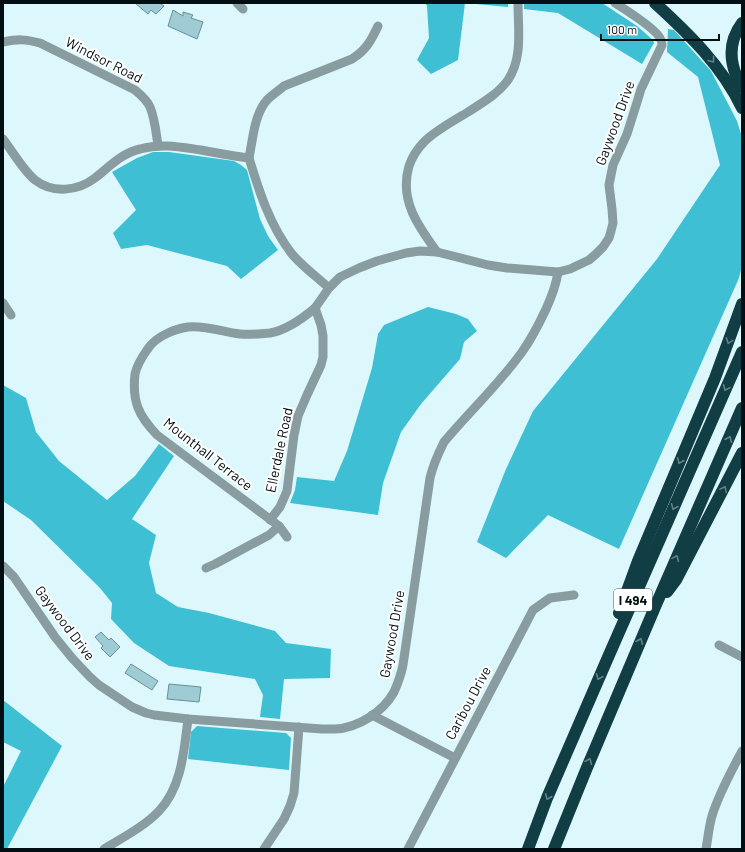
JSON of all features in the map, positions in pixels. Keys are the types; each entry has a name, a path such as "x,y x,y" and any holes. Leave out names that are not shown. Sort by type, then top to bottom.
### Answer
{"highway":[{"path":"655,3 684,29 706,54 727,81 742,108"},
{"path":"742,23 733,39 731,51 733,67 739,84 742,87"},
{"path":"609,654 618,617 638,561 715,378 742,304"},
{"name":"I 494","path":"528,849 547,798 609,654 742,352"},
{"name":"I 494","path":"554,849 655,607 742,408"},
{"path":"655,607 676,580 742,453"}],"street":[{"path":"437,252 418,224 406,194 406,177 411,161 426,140 486,100 498,91 508,80 518,52 518,3"},
{"name":"Gaywood Drive","path":"437,252 488,265 558,272 570,269 589,260 609,238 613,223 609,185 613,165 627,134 641,89 662,44 661,40 654,31 615,3"},
{"path":"329,288 293,255 281,239 271,221 249,158 259,112 266,101 284,86 352,59 365,49 371,41 378,26"},
{"name":"Windsor Road","path":"3,42 30,40 40,43 135,90 143,96 150,106 158,145"},
{"path":"3,139 27,172 36,181 47,187 59,190 83,186 126,155 138,149 158,145 181,147 249,158"},
{"path":"315,308 329,288 340,277 354,270 376,261 406,254 420,251 437,252"},
{"name":"Gaywood Drive","path":"3,566 14,577 72,658 99,685 140,711 154,715 188,719 299,728 336,729 355,724 372,715 384,705 393,693 400,679 430,478 438,453 444,442 506,372 537,330 552,295 557,281 558,272"},
{"path":"3,302 11,315"},
{"name":"Mounthall Terrace","path":"287,537 279,526 157,434 147,424 139,412 134,398 134,384 136,369 142,356 151,345 162,336 175,330 189,326 238,334 272,333 288,327 315,308"},
{"name":"Ellerdale Road","path":"270,520 280,507 287,491 294,435 298,416 321,365 323,357 323,336 315,308"},
{"path":"206,568 269,535 279,526"},
{"name":"Caribou Drive","path":"408,849 533,610 550,598 574,595"},
{"path":"719,646 742,657"},
{"path":"372,715 455,758"},
{"path":"104,849 153,817 168,800 179,772 188,719"},
{"path":"264,849 284,819 292,800 294,793 299,728"},
{"path":"706,849 712,817 717,801 742,751"}],"shaded area":[{"path":"425,3 465,3 458,60 431,74 417,60 429,38 427,6"},
{"path":"465,3 508,3 508,7"},
{"path":"524,3 602,3 637,26 653,40 654,43 642,64 558,13 524,9"},
{"path":"668,29 674,30 711,71 737,121 742,137 742,266 739,278 619,549 548,515 506,558 477,542 506,469 533,411 657,259 720,165 698,77 667,52"},
{"path":"153,152 169,152 234,161 241,165 247,170 260,219 268,236 278,250 241,279 227,266 147,245 121,249 113,233 136,210 112,172 137,158"},
{"path":"428,307 456,314 468,319 477,331 464,342 460,359 421,404 401,432 383,483 378,515 290,503 295,490 297,477 334,481 347,451 372,368 378,334 384,325"},
{"path":"3,385 26,398 36,432 59,461 107,500 135,476 159,444 174,456 132,519 156,535 149,563 156,593 178,607 209,613 275,631 286,643 331,649 330,678 284,679 280,719 260,717 263,695 255,679 169,666 134,643 111,619 112,603 100,588 31,520 3,501"},
{"path":"3,700 62,746 7,849 3,849 3,787 21,751 3,742"},
{"path":"197,726 286,733 291,738 289,770 188,759 191,732"}],"building":[{"path":"135,3 160,3 164,6 156,14 151,10 148,14"},
{"path":"173,10 183,16 183,12 193,15 191,18 203,22 197,39 168,26"},
{"path":"101,632 109,640 111,638 120,647 110,657 101,648 103,646 95,637"},
{"path":"131,664 158,681 152,690 125,673"},
{"path":"169,684 201,687 199,702 167,699"}]}
